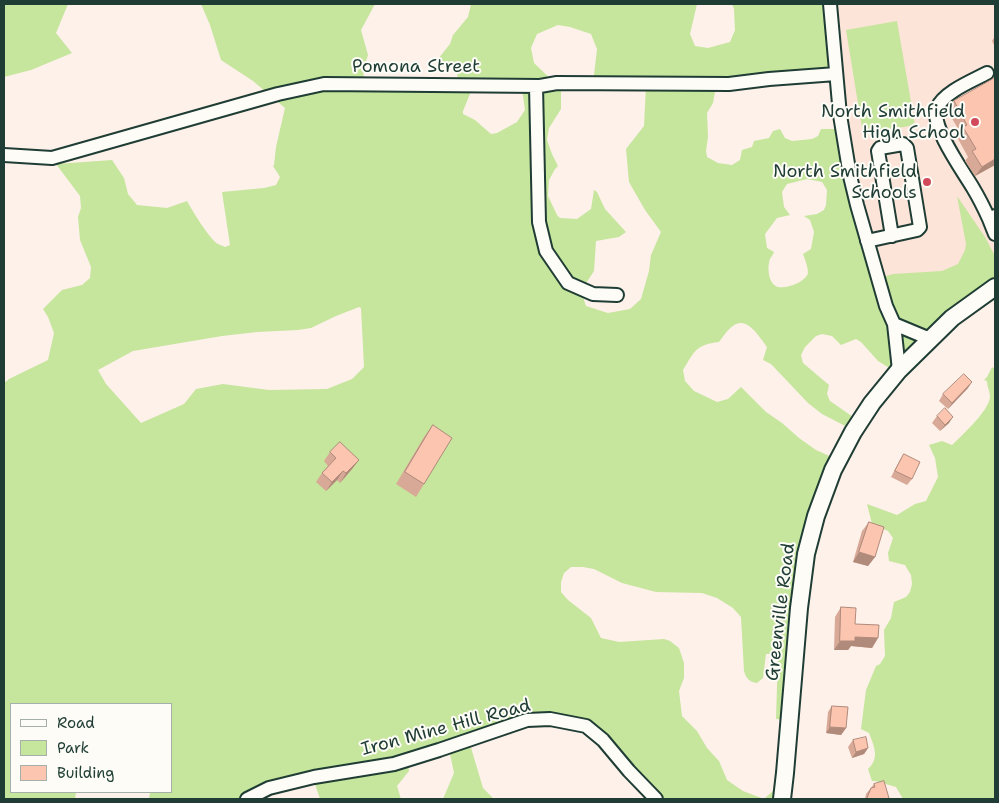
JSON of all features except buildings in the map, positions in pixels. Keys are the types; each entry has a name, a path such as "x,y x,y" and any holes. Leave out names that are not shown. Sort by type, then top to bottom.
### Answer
{"main road":[{"name":"Greenville Road","path":"782,799 799,608 806,554 816,516 834,470 853,432 872,403 899,370 952,318 995,286"}],"street":[{"path":"830,4 840,115 850,176 886,306 894,324 899,370"},
{"path":"987,73 946,96 936,109 937,122 946,144 992,217 995,234"},
{"name":"Pomona Street","path":"4,155 52,158 278,94 324,84 536,86 557,83 729,84 836,74"},
{"path":"536,86 539,222 546,251 568,283 594,294 617,295"},
{"path":"867,241 892,236 917,230 920,227 907,148 903,144 880,148 878,151 892,236"},
{"path":"894,324 930,338"},
{"name":"Iron Mine Hill Road","path":"247,799 269,788 314,777 394,764 526,720 550,718 586,726 603,740 656,799"}],"shaded area":[{"name":"North Smithfield Schools","path":"838,4 995,4 995,278 897,318 865,207 854,157 845,86"}],"green space":[{"path":"4,4 68,4 56,33 72,53 31,70 4,77"},
{"path":"201,4 375,4 361,30 368,55 364,68 363,85 458,87 457,70 446,67 438,59 450,44 453,35 468,17 471,4 697,4 690,34 695,46 708,48 730,42 735,30 732,4 830,4 836,73 716,86 713,103 707,113 707,157 718,163 732,165 740,160 742,150 752,147 754,141 769,138 773,131 780,129 785,138 792,141 812,139 818,136 821,129 841,129 879,278 893,274 942,271 958,264 966,244 957,196 985,237 995,256 995,289 896,372 878,361 856,339 841,345 832,336 822,334 816,336 805,347 801,355 803,363 829,385 827,394 830,401 856,419 853,430 822,414 808,403 771,364 763,360 767,347 753,329 743,323 738,323 731,327 719,342 705,345 696,350 683,370 685,381 694,391 717,402 728,399 741,387 766,412 799,438 816,450 836,459 817,514 788,720 776,719 778,654 766,654 763,678 757,683 748,679 744,671 741,617 733,608 717,598 702,593 656,592 622,583 594,569 583,567 571,567 564,573 561,582 561,592 591,618 601,638 619,642 664,639 679,648 684,663 684,678 679,691 682,716 697,731 707,748 719,761 727,780 743,791 764,799 655,799 597,736 549,720 469,741 483,788 494,799 443,799 454,773 449,749 408,761 409,771 397,786 401,799 320,799 314,781 263,794 265,799 149,799 150,793 172,793 172,703 10,703 10,793 76,793 75,799 4,799 4,382 48,360 54,333 43,309 62,290 82,285 90,278 91,267 80,240 78,217 81,208 80,196 56,164 112,160 124,178 128,194 137,205 167,208 187,201 210,237 225,247 230,245 222,192 276,185 280,177 273,166 285,108 253,81 221,60","holes":["558,25 591,34 597,49 593,84 646,86 644,126 626,149 629,182 645,210 661,232 651,255 649,271 641,299 630,309 608,313 586,306 581,291 594,271 596,241 619,237 626,232 605,209 597,192 594,190 591,209 577,219 560,218 548,196 549,180 558,166 547,140 549,128 561,109 561,86 557,85 534,63 531,48 537,34","474,84 522,89 525,110 517,122 497,133 491,134 475,120 463,114","807,179 822,182 827,190 824,210 817,214 804,216 810,220 814,232 811,249 803,254 808,273 800,282 790,286 778,287 770,279 769,262 774,252 767,248 765,234 777,218 790,215 784,207 782,192 787,184","359,307 361,308 364,367 352,379 327,389 269,390 223,384 196,389 184,404 141,423 106,384 98,370 133,351 222,336 311,328"]},
{"path":"897,21 915,125 863,134 846,30"},
{"path":"992,367 995,369 995,799 903,799 896,787 872,781 868,769 874,761 874,747 869,733 861,729 866,690 876,666 880,664 885,656 884,630 891,618 894,602 906,597 910,592 912,584 911,575 905,565 889,561 888,553 893,538 888,531 872,524 867,504 897,515 915,504 926,501 938,477 935,458 929,445 942,441 952,445 980,416 990,397 987,381 984,380"},
{"path":"776,774 779,783 782,799 764,799 773,791"}],"place":[{"name":"North Smithfield High School","path":"975,122"},
{"name":"North Smithfield Schools","path":"927,182"}]}
